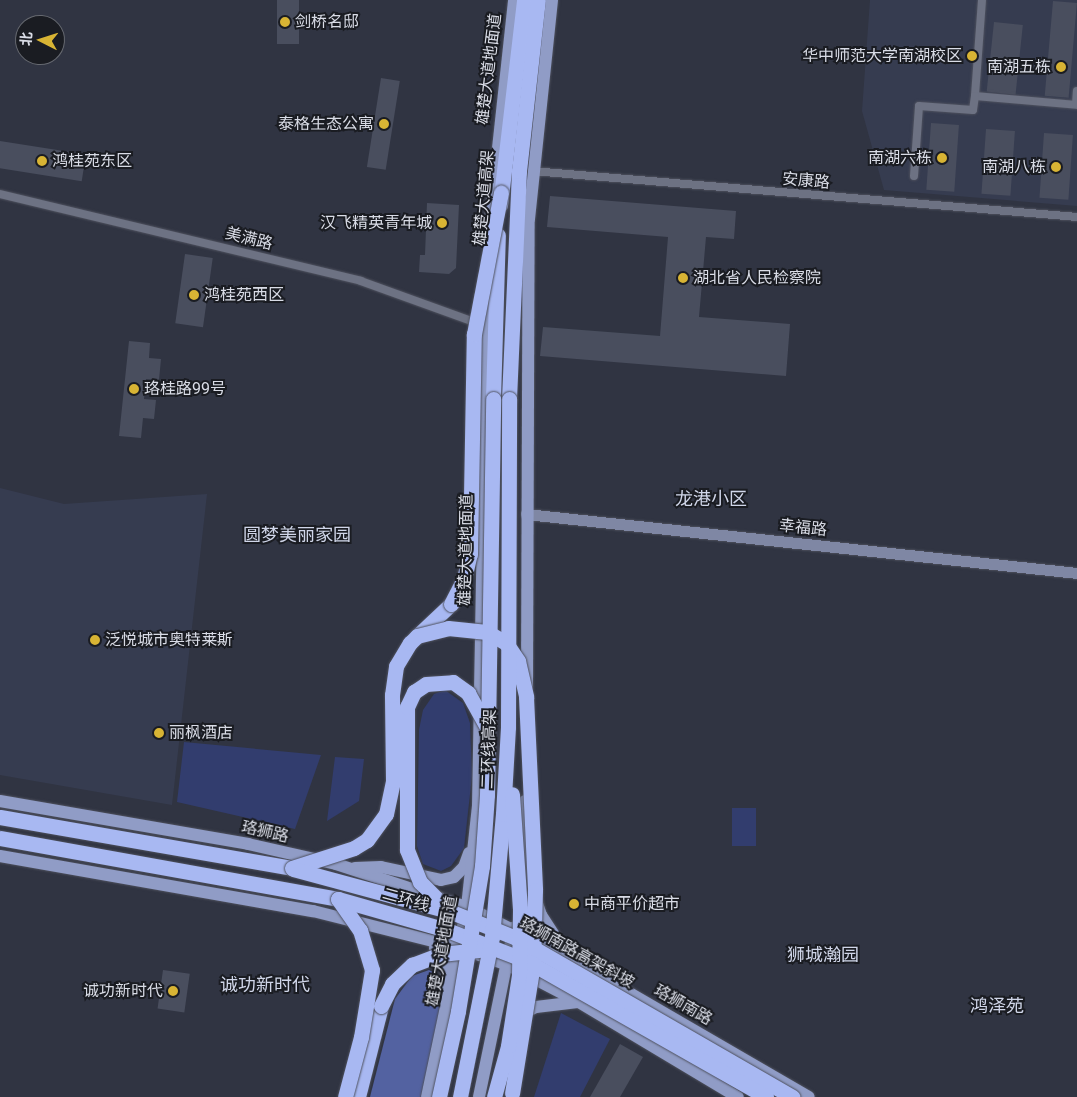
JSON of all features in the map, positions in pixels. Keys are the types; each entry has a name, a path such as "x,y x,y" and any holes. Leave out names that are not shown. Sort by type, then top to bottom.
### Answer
{"highway":[{"name":"雄楚大道高架","path":"438,1097 465,972 482,866 488,727 493,399 501,193 524,0"},
{"name":"雄楚大道高架","path":"509,399 518,171 538,0"},
{"path":"292,868 354,848 378,829 391,797 393,780 392,695 396,666 416,636 451,604 464,579 470,554 474,334 501,193"},
{"name":"二环线高架","path":"460,1097 492,937 508,727 509,399"},
{"path":"416,636 448,628 470,628 506,643 518,661 526,698 535,890 533,964 510,1097"},
{"path":"450,912 420,882 407,850 407,706 414,692 426,684 453,682 468,693 488,727"},
{"path":"494,1097 508,1046 519,975 520,909 508,727"},
{"name":"珞狮南路高架斜坡","path":"0,817 292,868 450,912 542,950 792,1097"},
{"name":"二环线","path":"0,838 119,858 338,900 446,930 506,958 766,1097"},
{"path":"338,900 360,930 372,970 361,1036 345,1097"},
{"path":"358,1097 382,1006 402,973 441,954 506,958"}],"main road":[{"name":"雄楚大道地面道","path":"427,1097 449,1009 460,948 467,907 477,817 485,328 493,181 514,0"},
{"path":"479,1097 490,1050 506,958 514,928 523,863 528,654 526,514 532,171 552,0"},
{"name":"珞狮路","path":"0,801 238,842 350,869 467,907 514,928"},
{"path":"350,869 381,868 431,880 454,877 464,868 477,817"},
{"path":"0,856 313,911 506,958 738,1097"},
{"path":"523,863 541,915 569,958"},
{"name":"珞狮南路","path":"514,928 810,1097"},
{"path":"421,936 443,960 449,1009"},
{"path":"490,1050 516,1017 536,1007 579,1002"}],"street":[{"path":"914,176 920,106 973,110 982,0"},
{"path":"975,96 1077,104 1077,91"},
{"name":"安康路","path":"532,171 1077,217"},
{"name":"美满路","path":"0,194 361,281 485,328"},
{"name":"幸福路","path":"526,514 1077,573"}],"shaded area":[{"name":"华中师范大学南湖校区","path":"870,0 1077,0 1077,206 884,190 862,111"},
{"name":"泛悦城市奥特莱斯","path":"0,488 64,504 207,494 172,805 0,775"},
{"path":"445,690 463,703 470,723 472,776 464,848 451,866 441,871 423,864 417,846 419,730 423,710 434,694"},
{"path":"184,742 321,755 295,829 177,802"},
{"path":"335,757 364,759 359,801 327,821"},
{"path":"732,808 756,808 756,846 732,846"},
{"path":"429,970 438,975 439,1012 421,1097 370,1097 395,999 412,976"},
{"path":"561,1013 610,1039 580,1097 534,1097"}],"building":[{"name":"剑桥名邸","path":"277,0 299,0 299,44 277,44"},
{"name":"南湖五栋","path":"1053,1 1077,3 1069,98 1045,96"},
{"path":"994,22 1023,25 1016,95 987,92"},
{"name":"泰格生态公寓","path":"381,78 400,81 386,170 367,167"},
{"name":"南湖六栋","path":"931,123 959,125 954,192 926,190"},
{"path":"986,129 1015,131 1010,196 981,194"},
{"name":"南湖八栋","path":"1044,133 1073,135 1068,200 1039,198"},
{"name":"鸿桂苑东区","path":"0,141 86,155 82,181 0,168"},
{"name":"湖北省人民检察院","path":"550,196 736,211 734,239 706,237 699,317 790,324 786,376 540,356 543,327 660,336 668,237 547,227"},
{"name":"汉飞精英青年城","path":"427,203 459,205 456,268 449,274 419,272 420,255 425,255"},
{"name":"鸿桂苑西区","path":"185,254 213,258 203,327 175,323"},
{"name":"珞桂路99号","path":"129,341 150,343 149,358 161,359 159,380 146,379 144,399 156,400 154,419 143,418 141,438 119,436"},
{"name":"诚功新时代","path":"163,970 190,974 184,1012 158,1009"},
{"path":"620,1044 643,1057 620,1097 590,1097"}],"place":[{"name":"剑桥名邸","path":"285,22"},
{"name":"华中师范大学南湖校区","path":"972,56"},
{"name":"南湖五栋","path":"1061,67"},
{"name":"泰格生态公寓","path":"384,124"},
{"name":"南湖六栋","path":"942,158"},
{"name":"鸿桂苑东区","path":"42,161"},
{"name":"南湖八栋","path":"1056,167"},
{"name":"汉飞精英青年城","path":"442,223"},
{"name":"湖北省人民检察院","path":"683,278"},
{"name":"鸿桂苑西区","path":"194,295"},
{"name":"珞桂路99号","path":"134,389"},
{"name":"泛悦城市奥特莱斯","path":"95,640"},
{"name":"丽枫酒店","path":"159,733"},
{"name":"中商平价超市","path":"574,904"},
{"name":"诚功新时代","path":"173,991"}],"district":[{"name":"龙港小区","path":"711,499"},
{"name":"圆梦美丽家园","path":"297,535"},
{"name":"狮城瀚园","path":"823,955"},
{"name":"诚功新时代","path":"265,985"},
{"name":"鸿泽苑","path":"997,1006"}]}
